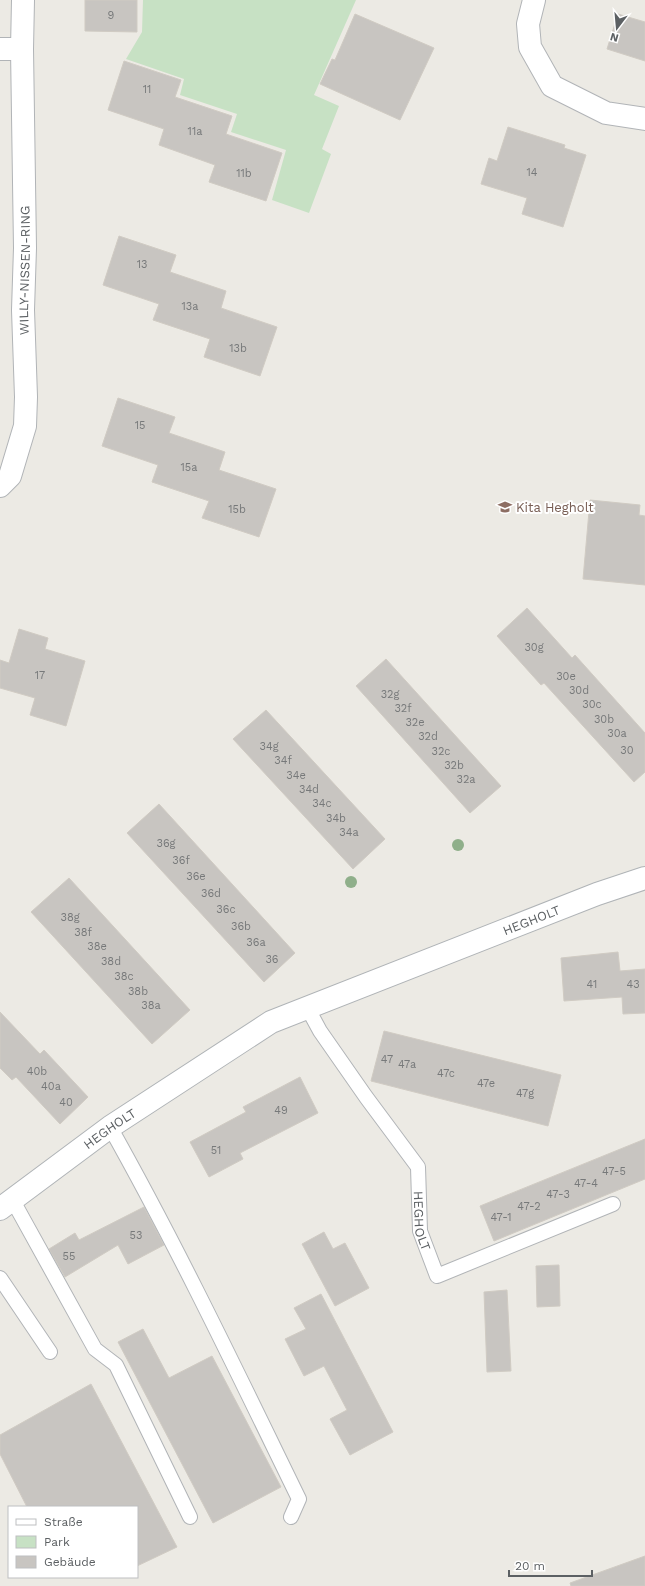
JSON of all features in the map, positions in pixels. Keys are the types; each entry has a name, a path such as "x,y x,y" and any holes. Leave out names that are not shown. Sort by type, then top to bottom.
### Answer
{"street":[{"name":"WILLY-NISSEN-RING","path":"0,486 10,476 25,426 26,397 23,310 25,248 22,49 23,0"},
{"path":"534,0 528,24 530,47 552,86 606,113 645,119"},
{"path":"0,49 22,49"},
{"name":"HEGHOLT","path":"6,1204 110,1127 271,1022 590,896 645,878"}],"lane":[{"name":"HEGHOLT","path":"307,1007 320,1031 366,1098 418,1167 420,1231 437,1276 613,1204"},
{"path":"110,1127 154,1206 195,1286 299,1499 291,1517"},
{"path":"6,1204 95,1349 116,1365 190,1517"},
{"path":"0,1278 50,1352"}],"green space":[{"path":"143,0 356,0 314,95 339,106 322,149 331,154 309,213 272,200 286,150 231,132 237,114 180,95 184,79 126,59 142,32"}],"building":[{"path":"85,0 137,0 137,32 85,31"},
{"path":"355,14 434,48 400,120 320,84 332,59 335,60"},
{"path":"618,14 645,22 645,61 607,49"},
{"path":"124,61 181,80 175,97 232,116 226,134 282,153 266,201 209,182 215,165 159,145 164,129 108,110"},
{"path":"508,127 565,145 564,148 586,155 563,227 522,214 527,198 481,184 489,158 497,161"},
{"path":"119,236 176,255 170,272 226,291 221,308 277,327 260,376 204,357 210,339 153,320 159,304 103,285"},
{"path":"118,398 175,417 169,433 225,452 219,470 276,489 259,537 202,518 209,501 152,482 158,465 102,446"},
{"path":"590,500 640,505 639,515 645,516 645,585 583,579"},
{"path":"527,608 572,658 575,655 645,733 645,772 634,782 544,683 541,685 497,636"},
{"path":"19,629 48,638 45,649 85,661 66,726 30,715 35,698 0,688 0,660 9,663"},
{"path":"386,659 501,786 470,813 356,686"},
{"path":"266,710 385,839 353,869 233,739"},
{"path":"159,804 295,953 264,982 127,833"},
{"path":"69,878 190,1010 152,1044 31,912"},
{"path":"618,952 620,971 645,969 645,1013 623,1014 622,997 564,1001 561,958"},
{"path":"0,1012 40,1054 44,1050 88,1097 60,1124 16,1077 12,1080 0,1068"},
{"path":"384,1031 561,1075 548,1126 371,1081"},
{"path":"300,1077 318,1113 240,1153 243,1159 209,1177 190,1142 246,1112 243,1107"},
{"path":"645,1139 645,1179 494,1241 480,1206"},
{"path":"144,1207 164,1245 128,1264 118,1245 65,1277 49,1249 75,1233 79,1240"},
{"path":"324,1232 333,1249 345,1243 369,1288 335,1306 302,1244"},
{"path":"559,1265 560,1306 537,1307 536,1266"},
{"path":"507,1290 511,1371 487,1372 484,1292"},
{"path":"321,1294 393,1432 350,1455 330,1419 347,1410 324,1366 304,1376 285,1339 306,1329 294,1308"},
{"path":"143,1329 169,1378 212,1356 281,1487 213,1523 118,1342"},
{"path":"91,1384 177,1547 138,1566 138,1506 26,1506 0,1454 0,1435"},
{"path":"645,1556 645,1586 571,1586 570,1583"}],"place":[{"name":"Kita Hegholt","path":"505,507"}]}
